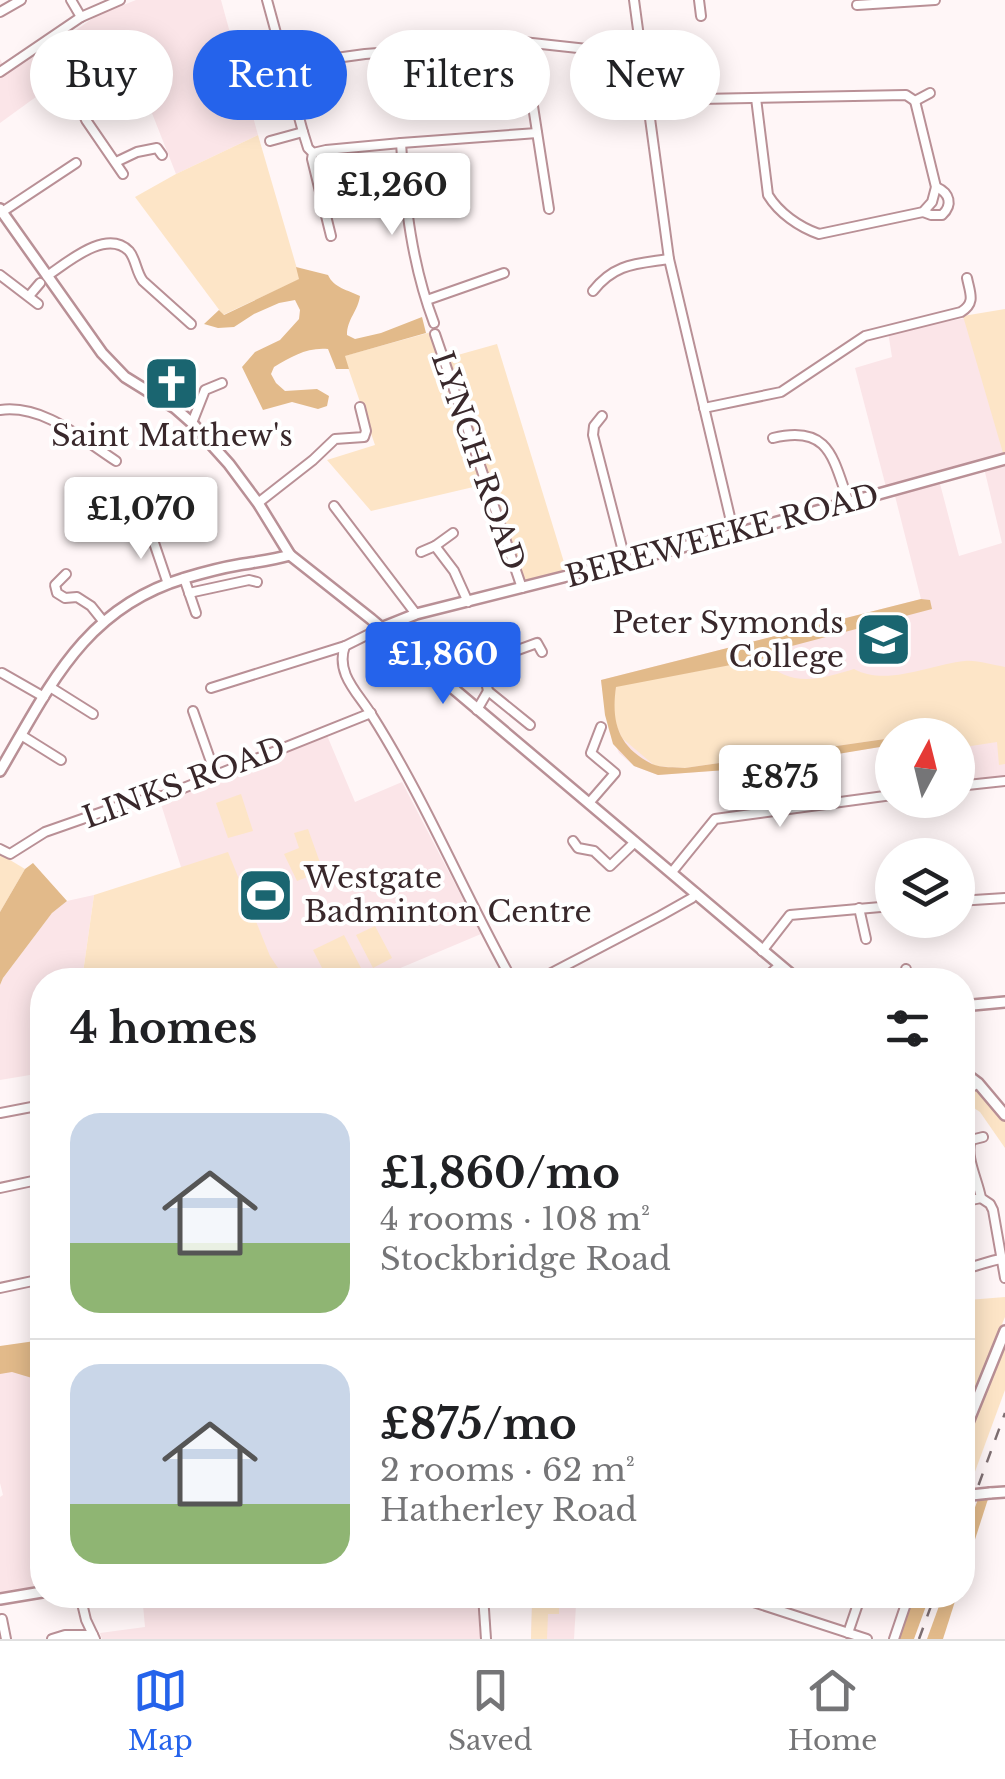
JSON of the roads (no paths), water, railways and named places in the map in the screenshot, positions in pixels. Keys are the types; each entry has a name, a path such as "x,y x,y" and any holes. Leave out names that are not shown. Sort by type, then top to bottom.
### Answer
{"main road":[{"path":"1,211 44,280 115,368 192,423 258,503 290,555 784,968"},
{"name":"BEREWEEKE ROAD","path":"381,628 416,614 734,534 1005,460"},
{"path":"0,770 4,756 50,688 87,636 103,622 130,602 184,578 290,555"},
{"path":"975,1005 1005,1002"},
{"path":"975,1082 1005,1115"},
{"path":"975,1400 1005,1332"},
{"path":"975,1495 1005,1492"},
{"path":"0,1600 30,1594"}],"street":[{"path":"0,12 20,0"},
{"path":"71,0 80,17"},
{"path":"62,30 98,4 120,0"},
{"path":"267,0 275,30"},
{"path":"634,0 638,30"},
{"path":"699,0 701,16"},
{"path":"856,5 935,0"},
{"path":"0,72 30,52"},
{"path":"915,100 930,93"},
{"path":"720,99 906,95 915,100 936,187 932,202 923,212"},
{"path":"756,98 768,195 792,220 810,231 819,234 923,212 936,216 946,211 950,201 936,187"},
{"path":"86,120 123,174"},
{"path":"299,120 313,153"},
{"path":"534,120 549,209"},
{"path":"651,120 669,259 734,534"},
{"path":"270,140 302,132"},
{"path":"313,153 536,133"},
{"path":"401,143 406,211 422,290 434,323"},
{"path":"116,162 156,148 162,155"},
{"path":"313,153 331,236"},
{"path":"1,211 76,163"},
{"path":"29,296 44,280 96,245 117,244 130,252 138,274 191,324"},
{"path":"593,291 625,265 669,259"},
{"path":"427,300 504,273"},
{"path":"0,275 38,304"},
{"path":"704,408 781,392 865,336 961,312 972,301 967,278"},
{"name":"LYNCH ROAD","path":"435,334 522,588"},
{"path":"192,423 205,390 222,384"},
{"path":"258,503 334,440 364,437 360,406"},
{"path":"0,410 25,410 44,418 116,461"},
{"path":"602,416 593,435 626,562"},
{"path":"773,438 804,434 822,442 829,449 848,502"},
{"path":"334,506 416,614"},
{"path":"149,528 168,584"},
{"path":"421,552 453,533"},
{"path":"435,546 454,571 468,602"},
{"path":"66,574 55,584 57,594 77,597 91,606 103,622"},
{"path":"184,578 196,612"},
{"path":"189,593 250,580 258,582"},
{"path":"211,688 345,646 381,628"},
{"path":"530,725 488,691 482,664 537,643 542,652"},
{"path":"345,646 340,658 351,686 371,714 439,836 505,968"},
{"path":"2,674 44,698"},
{"path":"50,688 93,714"},
{"path":"477,710 488,691"},
{"path":"192,711 216,776"},
{"name":"LINKS ROAD","path":"0,848 10,854 45,832 125,804 166,795 371,714"},
{"path":"589,804 615,773 591,753 601,727"},
{"path":"21,735 61,760"},
{"path":"975,784 1005,781"},
{"path":"672,872 715,819 875,797"},
{"path":"572,841 578,848 594,851 610,866 635,842"},
{"path":"561,968 696,894"},
{"path":"975,901 1005,898"},
{"path":"762,950 790,916 875,907"},
{"path":"859,908 866,939"},
{"path":"777,968 780,965"},
{"path":"0,1113 30,1107"},
{"path":"975,1138 983,1136"},
{"path":"975,1172 982,1198 993,1210 1005,1278"},
{"path":"0,1188 30,1182"},
{"path":"975,1199 982,1198"},
{"path":"975,1268 989,1260 1002,1259"},
{"path":"0,1288 30,1282"},
{"path":"52,1639 65,1634 94,1637 82,1608"},
{"path":"484,1608 486,1639"},
{"path":"772,1608 867,1639"},
{"path":"848,1633 857,1608"},
{"path":"894,1639 904,1608"},
{"path":"2,1619 6,1639"}],"railway":[{"path":"975,1495 1005,1413"},
{"path":"919,1639 930,1608"}],"place":[{"name":"Saint Matthew's","path":"172,384"},
{"name":"Peter Symonds College","path":"883,640"},
{"name":"Westgate Badminton Centre","path":"265,895"}]}
